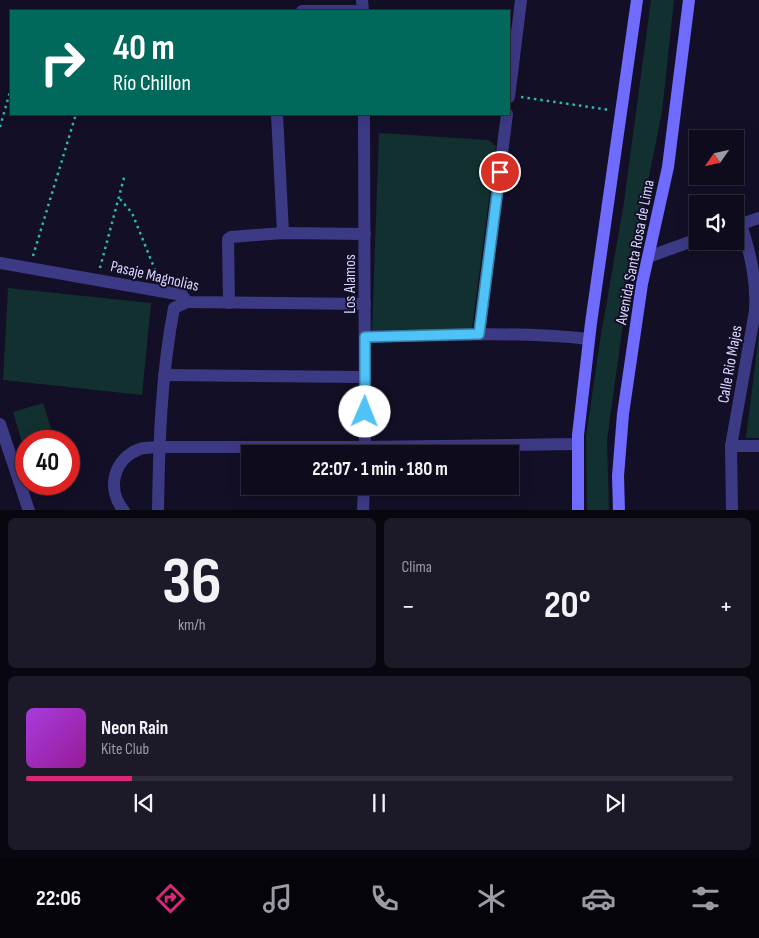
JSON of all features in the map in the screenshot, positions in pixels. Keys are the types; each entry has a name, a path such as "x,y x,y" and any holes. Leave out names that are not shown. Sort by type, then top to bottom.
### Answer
{"main road":[{"name":"Avenida Santa Rosa de Lima","path":"578,510 577,444 589,339 637,0"},
{"name":"Avenida Santa Rosa de Lima","path":"619,510 618,476 623,414 642,284 668,167 689,0"}],"street":[{"path":"510,88 521,0"},
{"path":"277,115 283,233"},
{"name":"Los Alamos","path":"364,115 365,445"},
{"path":"479,334 507,115"},
{"path":"744,223 759,218"},
{"path":"229,303 228,239 234,235 283,233 365,234"},
{"name":"Calle Rio Majes","path":"732,510 731,446 757,311 752,258 744,239"},
{"path":"648,257 689,242"},
{"name":"Pasaje Magnolias","path":"0,263 182,295 187,302 365,304"},
{"path":"158,510 159,447 164,375 174,308 187,302"},
{"path":"365,337 479,334 589,339"},
{"path":"164,375 365,377"},
{"path":"0,424 10,459 29,510"},
{"path":"519,446 577,444"},
{"path":"731,446 759,446"},
{"path":"124,510 114,490 114,476 120,463 130,454 142,449 159,447 241,448"},
{"path":"363,510 364,495"}],"path":[{"path":"0,127 10,92"},
{"path":"510,96 621,112"},
{"path":"30,268 76,115"},
{"path":"97,279 120,199 125,174"},
{"path":"120,199 132,213 164,292"}],"green space":[{"path":"651,0 674,0 662,112 631,266 607,440 609,510 587,510 586,436 624,202"},
{"path":"379,133 488,140 496,146 472,329 372,330"},
{"path":"8,288 151,303 142,395 3,380"},
{"path":"759,333 759,438 746,438"},
{"path":"43,403 52,430 18,430 13,412"}],"route":[{"path":"365,412 365,337 479,334 500,172"}]}
